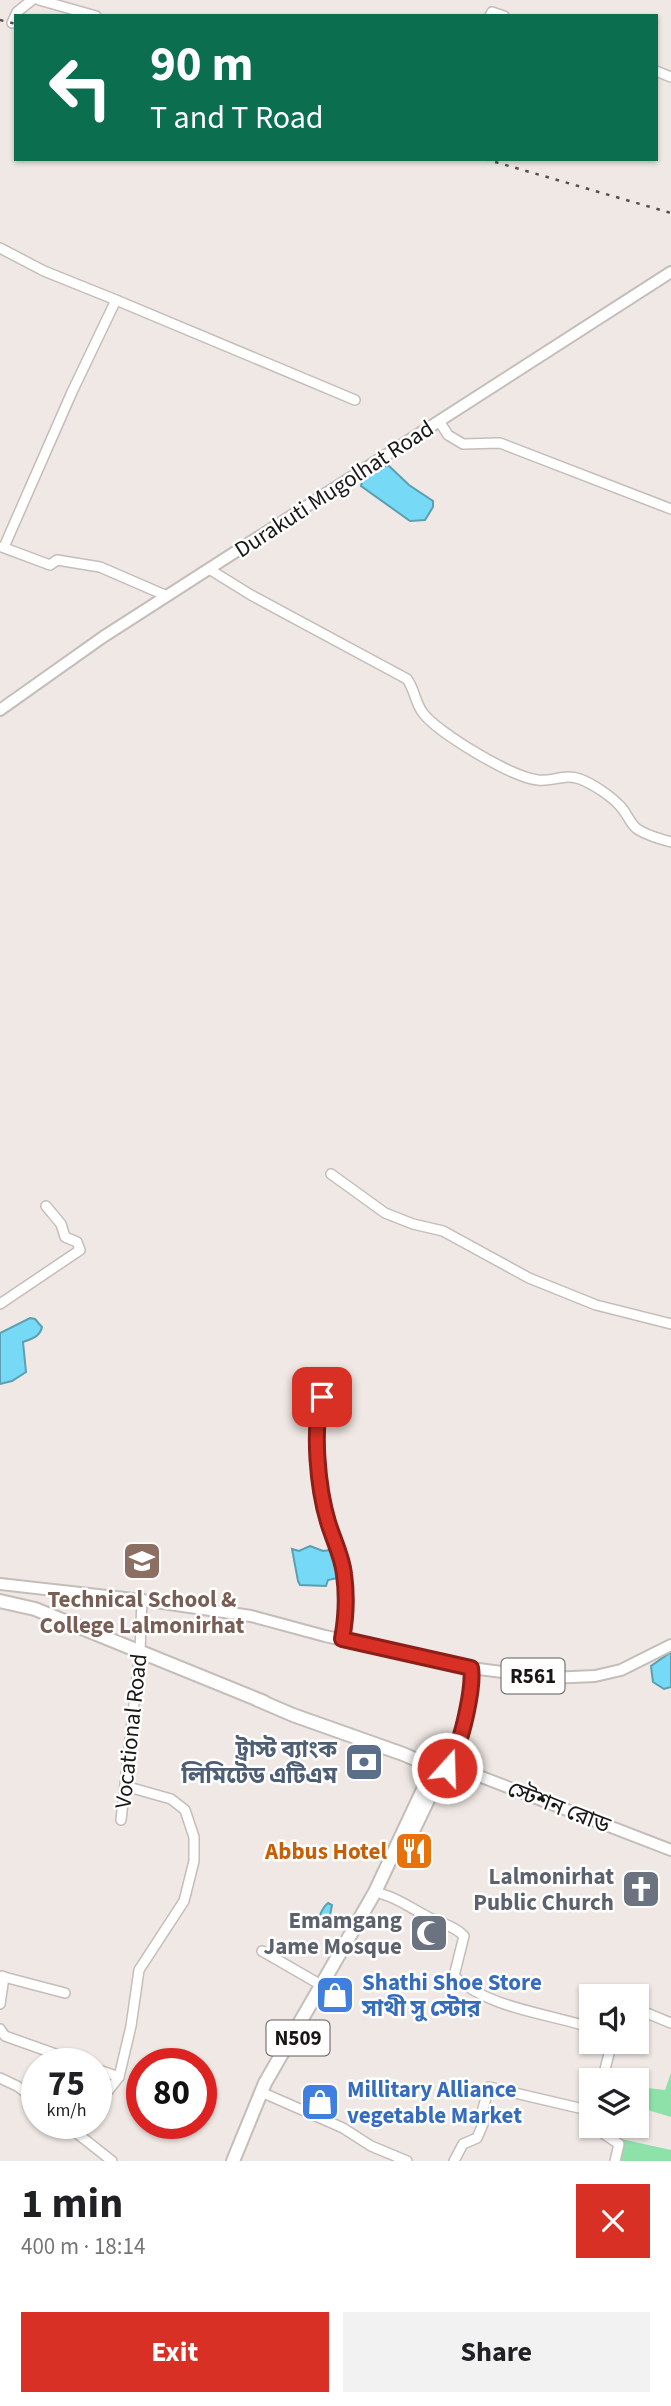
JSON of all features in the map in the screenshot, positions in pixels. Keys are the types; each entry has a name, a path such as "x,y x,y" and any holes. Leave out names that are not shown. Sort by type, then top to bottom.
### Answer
{"highway":[{"path":"0,1601 35,1609 293,1715 403,1754 430,1765 435,1775 446,1766 436,1755 430,1765"},
{"name":"N509","path":"233,2161 265,2083 375,1892 428,1779 430,1765"},
{"name":"N509","path":"241,2161 268,2095 382,1894 446,1766"}],"main road":[{"name":"Durakuti Mugolhat Road","path":"0,710 103,637 671,272"},
{"path":"0,1584 251,1616 471,1668"},
{"name":"R561","path":"446,1766 454,1752 466,1713 473,1678 471,1668 550,1678 595,1675 621,1670 671,1645"},
{"name":"স্টেশন রোড","path":"446,1766 671,1849"}],"street":[{"path":"16,14 32,0"},
{"path":"39,0 89,14"},
{"path":"12,23 14,19"},
{"path":"0,248 44,271 355,400"},
{"path":"116,300 2,547 50,565 57,560 100,567 167,596"},
{"path":"439,422 448,435 463,444 500,443 671,509"},
{"path":"209,569 251,595 407,679 415,690 418,704 429,720 480,754 537,780 565,776 580,779 614,800 638,829 671,842"},
{"path":"331,1174 385,1213 413,1224 443,1231 529,1278 596,1305 671,1324"},
{"path":"0,1304 80,1250 77,1242 65,1237 61,1224 46,1206"},
{"path":"322,1397 318,1409 319,1482 344,1575 346,1607 342,1639"},
{"name":"Vocational Road","path":"121,1820 140,1651 142,1600"},
{"path":"112,2086 119,2077 131,2026 139,1970 184,1900 194,1861 194,1837 185,1810 172,1800 125,1786"},
{"path":"382,1894 403,1901 420,1913 458,1930 464,1936 454,1970 454,1976 460,1982 486,1997 579,2024"},
{"path":"261,1951 321,1985"},
{"path":"0,2004 2,1976 65,1993"},
{"path":"649,2014 671,2023"},
{"path":"0,2029 5,2036 39,2048"},
{"path":"112,2075 119,2077"},
{"path":"0,2078 21,2089"},
{"path":"454,2161 463,2144 477,2138 483,2124 482,2112 489,2087 579,2108"},
{"path":"268,2095 342,2128 402,2160"},
{"path":"610,2138 619,2144 615,2161"},
{"path":"84,2139 112,2161"}],"green space":[{"path":"671,2073 671,2117 649,2110 649,2088 665,2090"},
{"path":"621,2139 671,2150 671,2161 615,2161"}],"water":[{"path":"388,465 409,485 433,501 433,507 425,520 410,521 361,486 368,474"},
{"path":"30,1318 35,1319 42,1327 32,1339 23,1342 26,1372 12,1381 0,1384 0,1333"},
{"path":"310,1546 323,1551 330,1550 334,1554 337,1578 328,1580 326,1586 300,1585 298,1581 292,1549 299,1551"},
{"path":"671,1652 671,1687 664,1689 653,1682 651,1666"},
{"path":"328,1903 332,1905 329,1920 319,1928 320,1915"}],"railway":[{"path":"0,20 14,24"},
{"path":"492,161 671,213"}],"place":[{"name":"Technical School & College Lalmonirhat","path":"142,1561"},
{"name":"ট্রাস্ট ব্যাংক লিমিটেড এটিএম","path":"364,1762"},
{"name":"Abbus Hotel","path":"414,1851"},
{"name":"Lalmonirhat Public Church","path":"641,1889"},
{"name":"Emamgang Jame Mosque","path":"429,1933"},
{"name":"Shathi Shoe Store সাথী সু স্টোর","path":"335,1995"},
{"name":"Millitary Alliance vegetable Market","path":"320,2102"}],"route":[{"path":"322,1397 318,1409 319,1482 327,1519 342,1561 346,1607 342,1639 471,1668 473,1678 466,1713 454,1752 446,1760 447,1768"}]}
